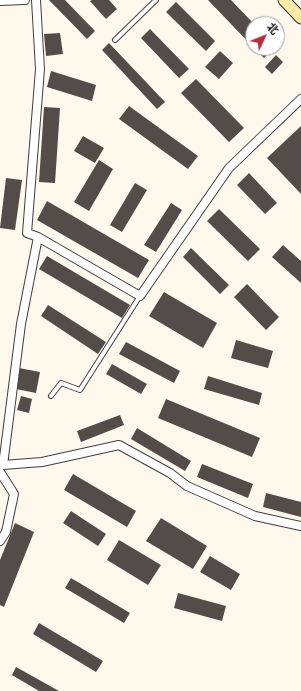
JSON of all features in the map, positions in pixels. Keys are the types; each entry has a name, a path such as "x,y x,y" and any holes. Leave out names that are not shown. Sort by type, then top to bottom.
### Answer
{"main road":[{"path":"284,0 301,18"}],"street":[{"path":"0,2 25,0"},
{"path":"36,0 40,69 26,233 38,237 140,296 229,168 301,99"},
{"path":"0,541 6,532 14,494 1,468 21,324 38,237"},
{"path":"1,468 42,462 119,445 170,474 187,486 255,516 301,526"}],"lane":[{"path":"115,40 156,0"},
{"path":"52,396 62,382 80,390 140,296"}],"building":[{"path":"49,0 65,0 95,31 87,39"},
{"path":"109,0 117,9 106,19 90,1"},
{"path":"208,0 231,0 246,16 245,16 245,39"},
{"path":"176,2 215,41 206,51 166,12"},
{"path":"150,29 189,69 179,78 141,38"},
{"path":"60,33 63,54 46,56 44,34"},
{"path":"109,43 165,102 157,109 102,50"},
{"path":"220,51 233,63 219,79 205,67"},
{"path":"275,56 283,62 272,74 265,67"},
{"path":"51,71 96,85 92,101 47,87"},
{"path":"196,79 244,128 229,142 181,93"},
{"path":"129,106 198,156 188,169 119,119"},
{"path":"44,107 60,108 55,183 39,182"},
{"path":"301,126 301,194 267,158"},
{"path":"83,136 104,148 95,163 74,151"},
{"path":"99,160 113,169 89,211 74,202"},
{"path":"249,173 277,203 265,214 237,185"},
{"path":"6,178 22,180 15,230 0,228"},
{"path":"135,183 147,190 122,232 110,225"},
{"path":"47,201 149,260 138,278 37,220"},
{"path":"171,203 182,210 156,252 144,245"},
{"path":"219,209 260,249 248,261 207,221"},
{"path":"283,245 301,261 301,283 272,257"},
{"path":"191,248 229,285 220,294 183,257"},
{"path":"47,256 130,305 122,318 39,269"},
{"path":"247,284 279,317 266,330 234,297"},
{"path":"164,292 217,323 203,348 149,316"},
{"path":"48,305 106,342 98,354 41,316"},
{"path":"236,340 273,351 268,368 231,358"},
{"path":"126,342 180,371 174,383 119,354"},
{"path":"112,364 147,384 141,394 106,374"},
{"path":"19,368 40,372 36,393 16,389"},
{"path":"208,376 262,393 259,405 204,389"},
{"path":"21,396 32,399 29,413 17,410"},
{"path":"166,399 260,438 252,457 158,418"},
{"path":"120,415 124,425 81,442 77,431"},
{"path":"137,428 191,461 185,471 131,439"},
{"path":"202,464 253,484 248,498 197,477"},
{"path":"73,474 136,511 127,527 64,490"},
{"path":"266,493 301,502 301,517 263,507"},
{"path":"71,511 106,534 98,546 63,523"},
{"path":"161,518 207,546 193,569 146,541"},
{"path":"15,523 34,532 4,607 0,605 0,560"},
{"path":"119,540 161,565 148,585 107,560"},
{"path":"210,556 240,574 231,590 200,572"},
{"path":"71,578 130,613 124,623 65,588"},
{"path":"178,593 226,606 222,621 174,608"},
{"path":"39,623 103,661 96,672 33,634"},
{"path":"16,667 59,691 39,691 12,675"}]}
